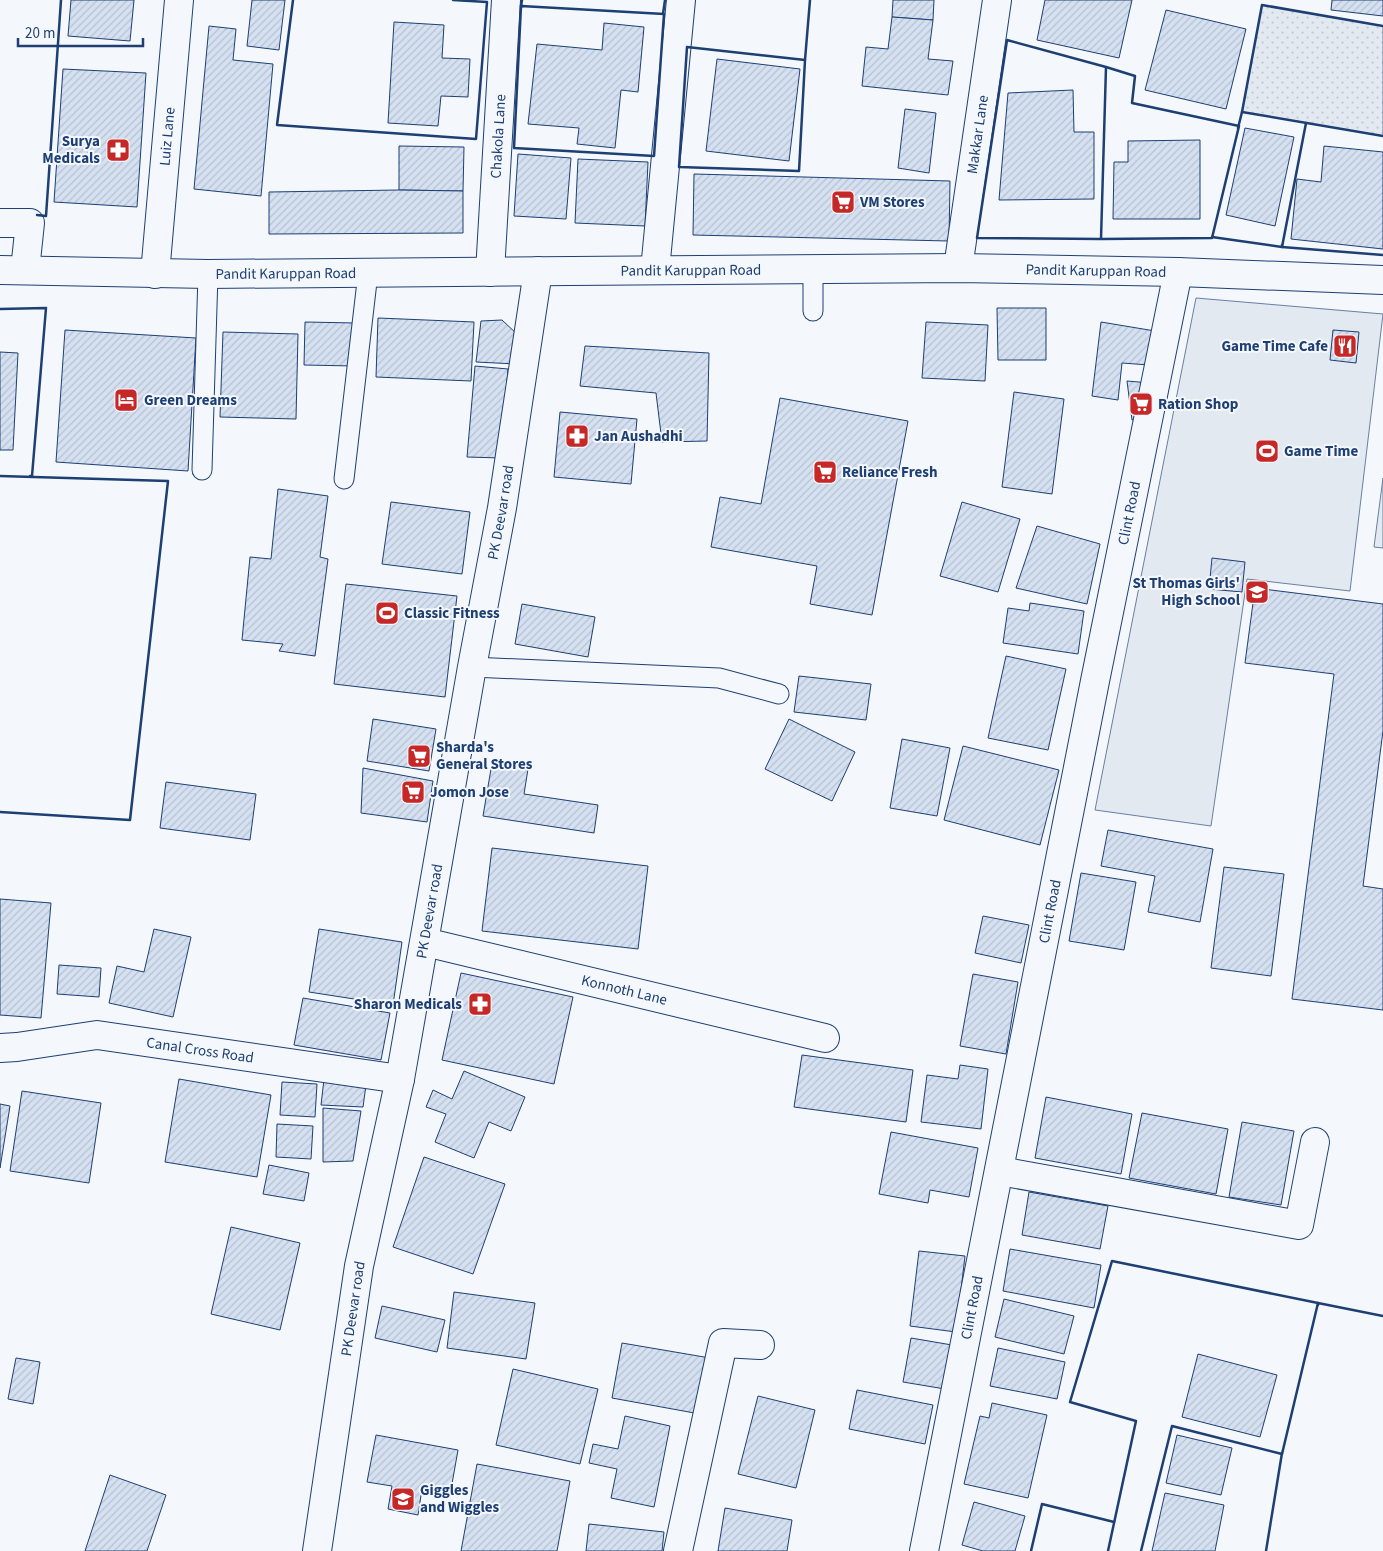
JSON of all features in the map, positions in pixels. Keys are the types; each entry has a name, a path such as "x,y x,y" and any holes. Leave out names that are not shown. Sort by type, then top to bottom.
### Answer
{"street":[{"name":"Luiz Lane","path":"155,274 178,0"},
{"name":"Chakola Lane","path":"490,272 506,0"},
{"path":"656,270 681,0"},
{"name":"Makkar Lane","path":"958,268 997,0"},
{"path":"0,223 30,223 12,270"},
{"name":"Pandit Karuppan Road","path":"12,270 208,274 958,268 1178,272 1383,280"},
{"name":"PK Deevar road","path":"317,1551 359,1266 400,1079 425,942 472,667 502,508 538,271"},
{"name":"Clint Road","path":"924,1551 1178,272"},
{"name":"Konnoth Lane","path":"425,942 825,1038"},
{"name":"Canal Cross Road","path":"0,1048 97,1035 400,1079"},
{"path":"1000,1171 1299,1225 1315,1142"},
{"path":"678,1551 723,1343 760,1345"}],"lane":[{"path":"813,269 813,311"},
{"path":"344,479 368,273"},
{"path":"202,470 208,274"},
{"path":"472,667 719,678 779,694"}],"shaded area":[{"path":"1262,5 1383,26 1383,136 1242,112"},
{"name":"Game Time","path":"1196,298 1383,314 1350,591 1247,579 1211,826 1095,810"},
{"path":"1383,478 1383,548 1374,547"}],"building":[{"path":"71,0 134,0 130,41 68,36"},
{"path":"252,0 285,0 279,50 247,46"},
{"path":"893,0 934,0 933,20 892,17"},
{"path":"1045,0 1132,0 1119,58 1037,40"},
{"path":"1332,0 1383,0 1383,16 1331,10"},
{"path":"1166,10 1246,29 1226,109 1145,90"},
{"path":"892,17 933,20 928,59 953,61 948,95 862,86 866,47 888,49"},
{"path":"394,22 444,25 442,58 470,59 468,97 441,96 438,126 388,123"},
{"path":"604,23 644,27 638,92 621,90 615,148 577,144 579,128 528,124 537,44 602,50"},
{"path":"209,26 236,29 233,60 273,64 261,196 194,189"},
{"path":"717,59 800,69 789,161 706,151"},
{"path":"63,69 146,73 137,207 54,202"},
{"path":"1073,90 1074,132 1094,132 1094,199 999,200 1008,93"},
{"path":"905,109 936,113 929,173 898,168"},
{"path":"1245,128 1294,137 1275,226 1226,215"},
{"path":"1200,140 1200,219 1113,219 1114,162 1128,162 1128,141"},
{"path":"399,146 464,147 463,191 399,190"},
{"path":"1324,146 1383,152 1383,249 1291,239 1297,179 1321,182"},
{"path":"518,154 571,158 566,219 514,216"},
{"path":"578,159 648,162 645,226 575,223"},
{"path":"694,174 950,181 949,241 693,235"},
{"path":"463,191 463,233 269,234 269,192"},
{"path":"997,308 1046,308 1046,360 998,360"},
{"path":"378,318 474,322 471,381 376,377"},
{"path":"502,320 518,335 516,364 476,362 481,321"},
{"path":"305,322 356,323 354,366 304,365"},
{"path":"926,322 988,325 985,381 922,378"},
{"path":"1101,322 1155,331 1149,365 1122,363 1118,400 1092,396"},
{"name":"Green Dreams","path":"65,330 196,338 188,471 56,462"},
{"name":"Game Time Cafe","path":"1333,330 1359,332 1356,363 1330,360"},
{"path":"223,332 298,334 296,419 220,417"},
{"path":"585,346 709,353 707,441 662,442 656,393 580,386"},
{"path":"0,352 18,353 13,450 0,450"},
{"path":"475,366 508,369 501,458 467,457"},
{"path":"1127,381 1150,383 1143,418 1132,420"},
{"path":"1014,392 1064,399 1052,494 1002,487"},
{"path":"780,398 908,421 872,615 810,604 817,566 711,547 720,497 761,504"},
{"path":"560,412 637,419 631,484 554,477"},
{"path":"278,489 328,496 320,557 328,559 315,656 279,651 283,644 242,640 250,557 271,559"},
{"path":"391,502 470,512 462,574 382,564"},
{"path":"962,502 1020,519 998,592 940,576"},
{"path":"1037,526 1100,544 1087,604 1016,588"},
{"path":"1212,558 1245,562 1242,592 1209,589"},
{"path":"346,584 457,596 445,697 334,684"},
{"name":"St Thomas Girls' High School","path":"1255,588 1383,604 1383,731 1363,886 1383,889 1383,1010 1292,999 1334,674 1245,663"},
{"path":"1030,603 1084,611 1078,654 1003,643 1008,608 1029,611"},
{"path":"522,604 595,617 588,657 515,644"},
{"path":"1006,656 1066,669 1048,750 988,738"},
{"path":"799,676 871,684 866,720 794,712"},
{"path":"373,719 436,729 429,771 367,761"},
{"path":"789,719 855,752 832,801 765,769"},
{"path":"902,739 950,748 937,816 890,808"},
{"path":"963,746 1059,770 1040,845 944,820"},
{"path":"492,763 528,769 524,794 598,805 594,833 483,816"},
{"path":"363,768 433,781 427,822 361,813"},
{"path":"166,782 256,794 250,840 160,828"},
{"path":"1108,830 1213,849 1200,922 1148,912 1155,876 1101,866"},
{"path":"492,848 648,866 638,949 482,931"},
{"path":"1224,867 1284,874 1271,976 1211,968"},
{"path":"1081,873 1136,882 1124,950 1069,941"},
{"path":"0,899 51,903 41,1018 0,1015"},
{"path":"983,916 1029,925 1021,963 975,953"},
{"path":"154,929 191,937 173,1017 109,1003 117,966 144,972"},
{"path":"319,929 402,942 393,1005 309,992"},
{"path":"59,965 101,968 99,997 57,994"},
{"path":"461,973 573,997 554,1084 442,1060"},
{"path":"973,974 1018,982 1006,1054 960,1046"},
{"path":"303,998 390,1013 381,1060 294,1045"},
{"path":"802,1055 913,1070 906,1122 794,1107"},
{"path":"960,1065 988,1069 981,1129 921,1122 927,1075 958,1079"},
{"path":"464,1071 525,1097 511,1131 489,1122 474,1158 435,1142 446,1114 426,1107 433,1090 452,1099"},
{"path":"179,1079 271,1095 257,1177 165,1162"},
{"path":"324,1079 366,1085 363,1107 321,1105"},
{"path":"282,1082 317,1084 315,1117 280,1115"},
{"path":"22,1091 101,1103 89,1183 10,1171"},
{"path":"1046,1097 1132,1114 1121,1174 1035,1158"},
{"path":"0,1104 10,1106 0,1168"},
{"path":"323,1108 361,1111 353,1161 323,1162"},
{"path":"1142,1113 1228,1129 1216,1194 1129,1178"},
{"path":"1242,1122 1294,1131 1281,1205 1229,1197"},
{"path":"277,1124 313,1126 311,1159 276,1157"},
{"path":"891,1132 978,1148 969,1197 930,1190 928,1203 879,1194"},
{"path":"424,1157 505,1184 473,1274 393,1247"},
{"path":"269,1165 309,1173 304,1201 263,1194"},
{"path":"1029,1192 1108,1206 1100,1249 1022,1235"},
{"path":"231,1227 300,1243 280,1330 211,1314"},
{"path":"1010,1249 1101,1265 1094,1308 1003,1291"},
{"path":"919,1251 965,1256 956,1332 910,1326"},
{"path":"454,1292 535,1303 526,1359 447,1348"},
{"path":"1004,1299 1074,1316 1064,1354 995,1337"},
{"path":"382,1306 445,1320 437,1352 375,1338"},
{"path":"911,1338 952,1345 945,1389 903,1382"},
{"path":"622,1343 710,1358 700,1414 612,1398"},
{"path":"998,1348 1065,1362 1057,1399 990,1386"},
{"path":"1198,1354 1277,1375 1260,1437 1182,1417"},
{"path":"16,1358 40,1362 33,1404 8,1399"},
{"path":"513,1369 598,1389 580,1464 496,1445"},
{"path":"857,1390 933,1405 925,1444 849,1429"},
{"path":"758,1396 815,1410 796,1488 738,1474"},
{"path":"992,1403 1047,1415 1028,1498 964,1484 980,1416 989,1418"},
{"path":"625,1416 670,1426 654,1507 611,1498 617,1469 589,1463 593,1444 618,1449"},
{"path":"376,1435 458,1450 450,1495 422,1489 418,1515 388,1509 392,1486 367,1482"},
{"path":"1177,1435 1232,1448 1221,1495 1166,1483"},
{"path":"477,1464 570,1481 557,1551 461,1551"},
{"path":"110,1475 166,1495 147,1551 85,1551"},
{"path":"1165,1493 1224,1505 1215,1551 1152,1551"},
{"path":"974,1502 1025,1516 1015,1551 983,1551 962,1545"},
{"path":"725,1508 792,1520 787,1551 718,1551"},
{"path":"589,1524 664,1532 662,1551 586,1551"}],"wall":[{"path":"37,215 46,216 61,0"},
{"path":"293,0 277,125 476,139 487,2 453,0"},
{"path":"522,0 521,6 523,6"},
{"path":"663,14 665,0"},
{"path":"805,60 810,0"},
{"path":"1242,112 1262,5 1383,26"},
{"path":"521,6 664,14 654,156 514,148 521,6"},
{"path":"1106,67 1101,239 977,238 1007,40 1106,67 1135,76 1132,103 1239,126 1212,238 1101,239 1106,67"},
{"path":"687,47 805,60 799,171 679,167 687,47"},
{"path":"1238,128 1242,112 1383,136"},
{"path":"1212,237 1282,247 1306,123"},
{"path":"1282,245 1282,247 1383,255"},
{"path":"0,309 46,308 32,476 30,476"},
{"path":"0,476 168,481 130,820 0,812"},
{"path":"1108,1551 1136,1421 1070,1402 1112,1261 1318,1303 1282,1454 1172,1426 1141,1551"},
{"path":"1318,1305 1318,1303 1383,1316"},
{"path":"1266,1551 1282,1453"},
{"path":"1031,1551 1042,1504 1114,1522"}],"place":[{"name":"Surya Medicals","path":"118,150"},
{"name":"VM Stores","path":"843,202"},
{"name":"Game Time Cafe","path":"1345,346"},
{"name":"Green Dreams","path":"126,400"},
{"name":"Ration Shop","path":"1141,404"},
{"name":"Jan Aushadhi","path":"577,436"},
{"name":"Game Time","path":"1267,451"},
{"name":"Reliance Fresh","path":"825,472"},
{"name":"St Thomas Girls' High School","path":"1257,592"},
{"name":"Classic Fitness","path":"387,613"},
{"name":"Sharda's General Stores","path":"419,756"},
{"name":"Jomon Jose","path":"413,792"},
{"name":"Sharon Medicals","path":"480,1004"},
{"name":"Giggles and Wiggles","path":"403,1499"}]}
